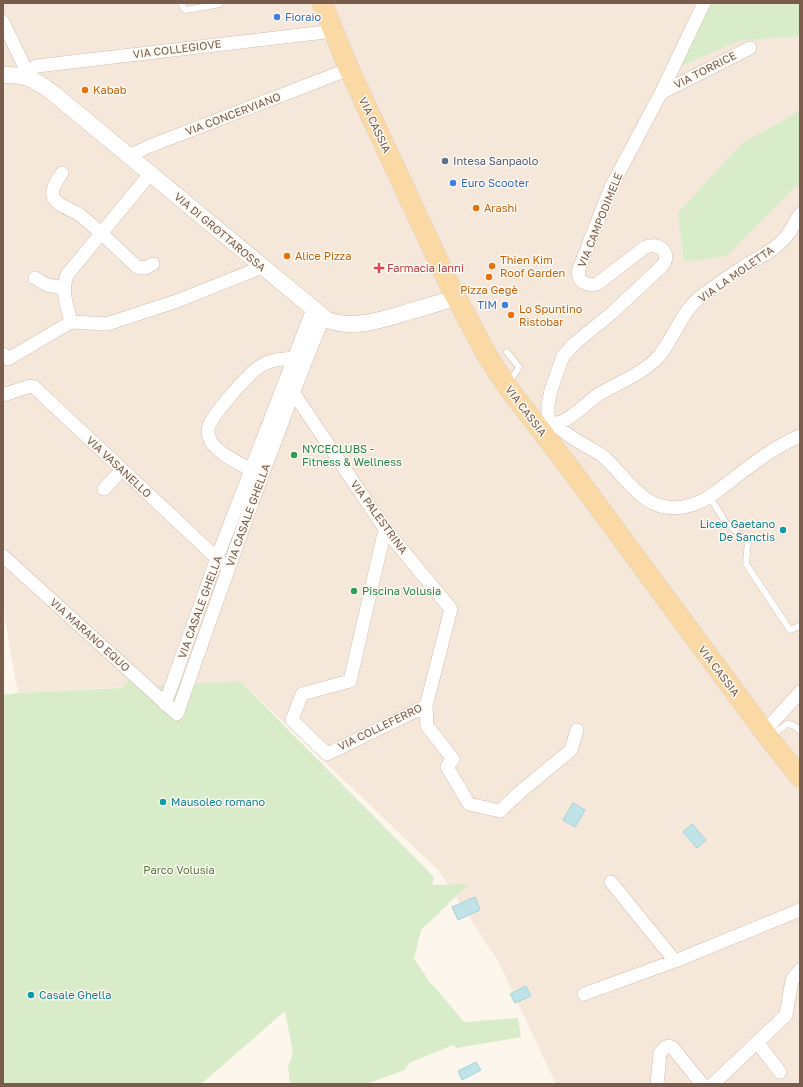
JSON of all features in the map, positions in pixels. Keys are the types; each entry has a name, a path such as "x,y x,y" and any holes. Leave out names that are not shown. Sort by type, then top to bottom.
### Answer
{"main road":[{"name":"VIA CASSIA","path":"322,3 349,69 456,298 488,358 507,386 552,428 767,735 800,777"}],"street":[{"name":"VIA CAMPODIMELE","path":"552,428 557,406 558,392 555,381 563,356 571,346 612,312 665,262 663,250 658,246 649,245 597,284 591,285 584,282 578,275 579,269 612,187 661,92 704,3"},
{"path":"3,22 30,78"},
{"name":"VIA COLLEGIOVE","path":"30,78 30,72 37,66 334,31"},
{"name":"VIA TORRICE","path":"661,92 750,48"},
{"name":"VIA CONCERVIANO","path":"129,156 150,146 339,73"},
{"name":"VIA DI GROTTAROSSA","path":"3,75 30,78 39,82 53,92 262,267 328,320 356,324 369,322 456,298"},
{"path":"62,173 53,189 53,196 56,202 79,215 102,233 137,267 145,268 153,264"},
{"path":"71,322 64,292 64,283 67,276 150,174"},
{"name":"VIA LA MOLETTA","path":"552,428 575,413 589,401 635,374 654,360 667,346 686,312 692,305 724,279 780,243 789,233 800,214"},
{"path":"3,354 8,359 71,322 107,324 177,301 262,267"},
{"path":"35,278 47,285 64,288"},
{"name":"VIA CASALE GHELLA","path":"165,704 217,558 294,358 318,313"},
{"name":"VIA CASALE GHELLA","path":"176,714 293,392 318,313"},
{"path":"251,470 219,451 210,441 208,430 211,421 236,389 261,366 271,360 294,358"},
{"name":"VIA PALESTRINA","path":"285,382 385,529 451,609"},
{"name":"VIA VASANELLO","path":"3,395 30,386 34,387 228,569"},
{"path":"552,428 602,455 645,498 654,504 669,508 694,504 709,496 757,461 785,443 800,436"},
{"path":"104,489 122,470"},
{"name":"VIA COLLEFERRO","path":"385,529 350,681 302,694 292,720 327,754 426,706 451,609"},
{"name":"VIA MARANO EQUO","path":"3,556 176,714"},
{"path":"767,735 800,692"},
{"path":"426,706 428,726 453,759 447,767 469,804 500,810 571,750 577,730"},
{"path":"611,882 675,961"},
{"path":"584,994 675,961 800,910"},
{"path":"713,1084 786,1015 792,980 800,970"},
{"path":"757,1042 780,1072"},
{"path":"657,1084 660,1053 664,1048 669,1046 673,1048 702,1084"}],"lane":[{"path":"181,3 186,10 222,3"},
{"path":"507,352 519,367 507,386"},
{"path":"709,496 726,523 748,541 746,564 790,630 800,626"},
{"path":"767,735 787,724 796,726 800,731"}],"shaded area":[{"path":"3,3 800,3 800,1084 556,1084 499,963 440,872 240,681 18,693 3,607"}],"green space":[{"path":"711,3 800,3 800,36 738,41 675,69"},
{"path":"800,111 800,185 793,189 727,256 684,262 678,213 741,144"},
{"name":"Parco Volusia","path":"133,674 146,686 240,681 434,877 432,885 469,884 421,930 414,959 431,984 464,1022 518,1018 521,1037 457,1048 453,1045 409,1063 405,1070 366,1084 290,1084 288,1066 293,1053 285,1011 201,1084 3,1084 3,695 122,688"}],"water":[{"path":"573,803 585,810 575,827 563,820"},
{"path":"692,824 706,840 697,848 683,832"},
{"path":"475,897 480,910 458,920 452,907"},
{"path":"526,986 531,996 515,1003 510,994"},
{"path":"476,1062 481,1070 462,1080 458,1071"}],"place":[{"name":"Fioraio","path":"277,17"},
{"name":"Kabab","path":"85,90"},
{"name":"Intesa Sanpaolo","path":"445,161"},
{"name":"Euro Scooter","path":"453,183"},
{"name":"Arashi","path":"476,208"},
{"name":"Alice Pizza","path":"287,256"},
{"name":"Thien Kim Roof Garden","path":"492,266"},
{"name":"Farmacia Ianni","path":"379,268"},
{"name":"Pizza Gegè","path":"489,277"},
{"name":"TIM","path":"505,305"},
{"name":"Lo Spuntino Ristobar","path":"511,315"},
{"name":"NYCECLUBS - Fitness & Wellness","path":"294,455"},
{"name":"Liceo Gaetano De Sanctis","path":"783,530"},
{"name":"Piscina Volusia","path":"354,591"},
{"name":"Mausoleo romano","path":"163,802"},
{"name":"Casale Ghella","path":"31,995"}]}
